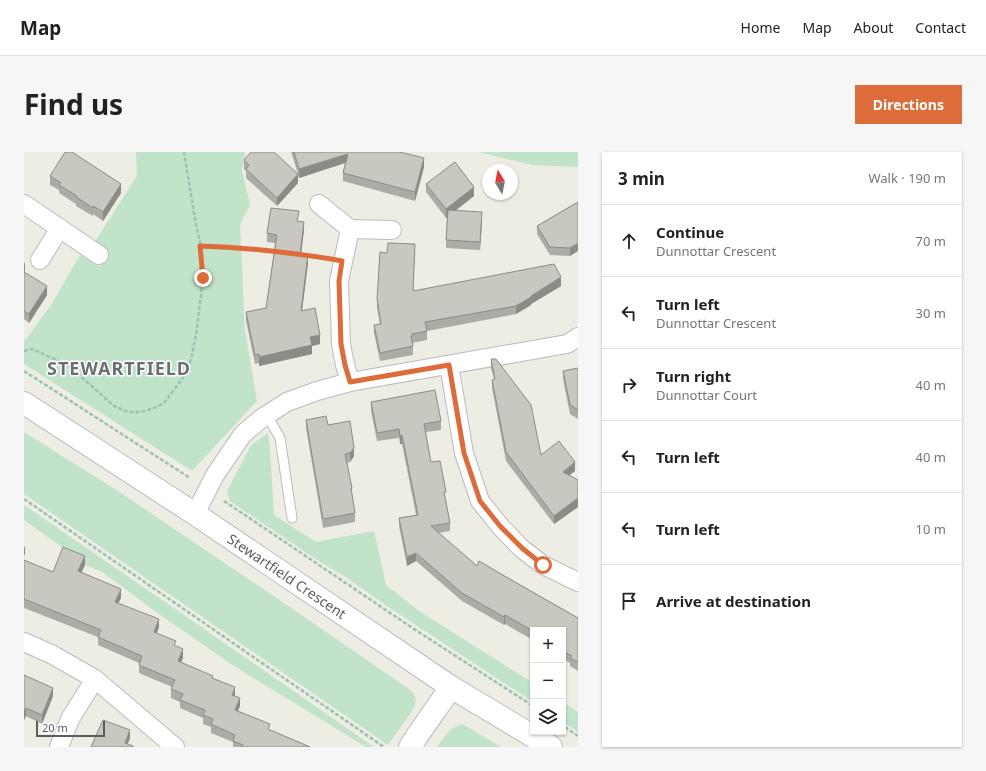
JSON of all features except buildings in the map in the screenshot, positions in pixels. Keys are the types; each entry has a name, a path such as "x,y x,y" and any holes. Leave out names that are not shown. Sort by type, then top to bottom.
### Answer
{"street":[{"path":"24,204 99,254"},
{"path":"319,204 350,229 392,230"},
{"path":"40,260 60,228"},
{"path":"350,229 342,261 339,281 341,344 350,382"},
{"path":"195,514 215,475 243,434 267,415 287,402 317,391 350,382 567,344 578,337"},
{"path":"449,365 464,453 480,501 500,526 522,548 543,565 578,582"},
{"name":"Stewartfield Crescent","path":"24,402 195,514 451,687 551,747"},
{"path":"24,642 51,654 95,679 175,747"},
{"path":"60,747 70,719 95,679"},
{"path":"410,747 451,687"}],"lane":[{"path":"267,415 280,438 292,518"}],"path":[{"path":"24,351 32,349 68,365 114,406 128,412 141,412 164,403 182,379 191,360 196,336 203,278 200,246 184,152"},
{"path":"200,246 226,246 283,252"},
{"path":"299,254 342,261"},
{"path":"24,371 207,490 414,629 530,704"},
{"path":"24,499 384,747"},
{"path":"566,728 578,736"}],"green space":[{"path":"136,152 245,152 242,170 250,205 240,225 245,330 257,401 192,471 24,364 24,340 51,305 80,255 100,267 109,253 94,243 137,176"},
{"path":"478,152 578,152 578,167 532,165"},
{"path":"24,432 118,491 412,691 416,699 414,708 388,745 24,494"},
{"path":"268,433 274,515 316,542 374,531 386,585 419,611 530,681 530,700 230,501 227,491 251,445"},
{"path":"24,505 374,747 366,747 234,666 102,572 74,560 66,550 24,520"},
{"path":"566,704 578,712 578,732 566,724"},
{"path":"461,724 501,747 437,747 450,730"}],"district":[{"name":"STEWARTFIELD","path":"119,368"}],"route":[{"path":"203,278 200,246 226,246 268,250 330,258 342,261 339,281 341,344 350,382 449,365 464,453 480,501 500,526 522,548 543,565"}]}
